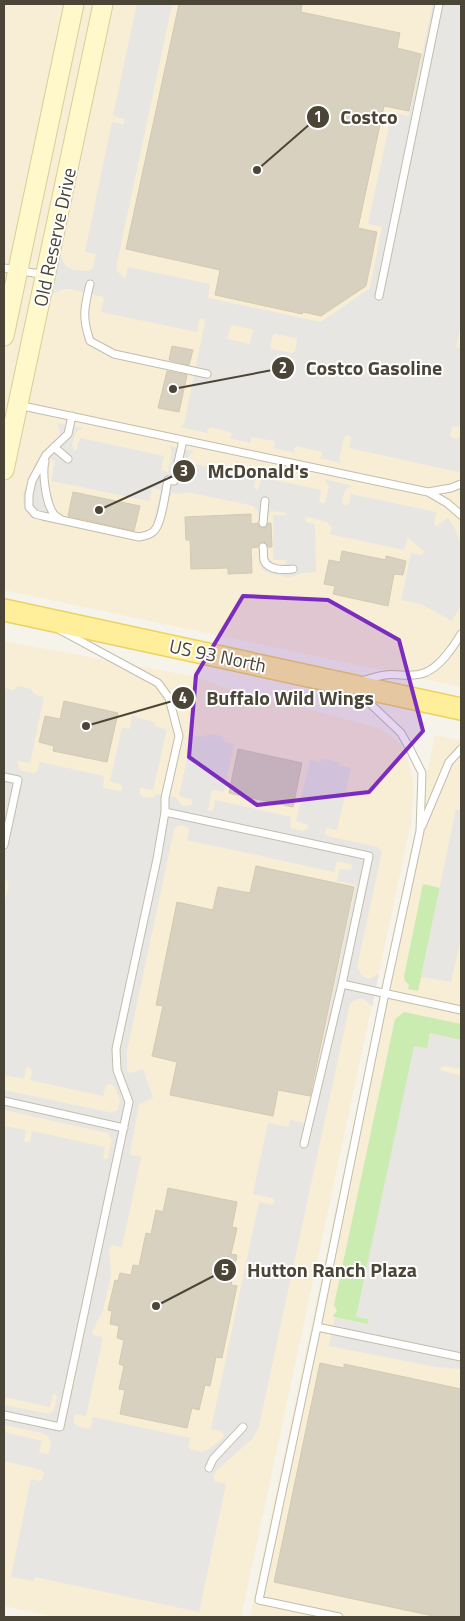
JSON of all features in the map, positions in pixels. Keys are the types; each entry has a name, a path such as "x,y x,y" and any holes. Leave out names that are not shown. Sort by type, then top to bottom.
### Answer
{"main road":[{"name":"Old Reserve Drive","path":"4,336 11,270 74,4"},
{"name":"Old Reserve Drive","path":"4,470 103,4"},
{"name":"US 93 North","path":"4,610 461,709"}],"lane":[{"path":"379,296 439,4"},
{"path":"11,270 46,275"},
{"path":"90,284 85,306 84,324 90,341 114,354 207,374"},
{"path":"18,404 428,492 448,503 461,515"},
{"path":"72,416 68,434 46,455 32,481 29,496 29,507 35,514 66,522 140,537 147,536 155,530 159,521 168,480 174,482 183,440"},
{"path":"54,447 68,459"},
{"path":"46,455 44,466 45,484 50,509 55,517 66,522"},
{"path":"428,492 451,488 461,484"},
{"path":"263,523 265,501"},
{"path":"263,547 265,561 271,567 283,570 293,569"},
{"path":"4,1415 60,1427 129,1102 117,1070 116,1049 150,894 165,812 165,798 179,736 169,698 158,683 32,615"},
{"path":"350,685 385,675 407,676 423,673 437,665 461,634"},
{"path":"338,1617 259,1600 420,831 422,773 401,733 350,685"},
{"path":"420,831 449,762 461,749"},
{"path":"4,777 18,780 4,845"},
{"path":"165,812 369,856 342,984 304,1144"},
{"path":"342,984 461,1010"},
{"path":"4,1101 124,1128"},
{"path":"317,1327 461,1357"},
{"path":"209,1468 213,1459 243,1427"}],"highlighted area":[{"path":"243,596 328,600 399,640 423,731 369,792 257,805 189,757 196,675"}],"shaded area":[{"path":"4,4 461,4 461,687 4,590"},
{"path":"137,4 172,4 116,268 117,271 125,279 128,267 210,284 208,298 321,322 370,288 382,227 368,224 392,113 409,116 433,4 461,4 461,324 456,347 461,348 461,417 459,427 452,426 450,437 457,439 461,435 461,463 459,472 349,448 351,438 348,435 344,437 339,460 342,463 320,458 322,452 296,446 294,449 295,453 273,448 275,445 274,441 252,437 251,443 229,438 232,436 230,432 219,429 210,427 207,430 208,433 180,427 184,424 205,322 204,319 201,318 199,320 197,332 101,312 104,297 70,289 63,289 54,293 48,301 60,250 66,266 74,270 88,271 93,268 96,254 85,252 112,122 123,124 125,122 124,119 113,116","holes":["231,325 252,329 250,343 228,339","275,334 296,338 295,351 292,353 272,349 270,346"]},
{"path":"57,423 82,428 76,432 72,445 76,451 80,438 164,456 161,470 168,472 172,452 169,446 194,451 189,456 185,472 188,476 193,473 195,464 256,477 254,487 256,490 259,488 261,477 321,490 319,502 324,504 329,487 324,479 352,486 347,488 344,493 342,502 345,506 349,504 351,494 436,512 434,525 437,526 448,518 456,531 461,546 461,601 459,609 452,621 421,604 401,600 411,553 422,555 424,551 408,538 404,550 330,534 332,528 327,522 307,517 305,519 306,522 315,524 316,572 288,577 269,573 263,570 259,563 258,512 254,506 187,492 173,493 167,498 158,533 146,540 139,541 42,521 31,517 24,509 23,495 34,466 42,452 59,436 60,429","holes":["50,459 55,460 51,481 149,501 152,488 161,490 152,528 146,533 140,533 67,519 60,515 55,507 48,482","271,511 286,513 286,515 273,515 273,560 286,560 286,563 282,565 273,563 268,557 268,520"]},
{"path":"4,641 197,677 249,697 304,708 379,728 401,745 407,757 413,780 411,823 241,1617 55,1617 4,1606"},
{"path":"18,686 31,689 35,695 44,697 30,763 18,761 21,771 36,773 40,762 104,776 103,788 120,791 122,790 122,785 110,781 122,728 130,729 132,716 153,722 156,727 167,729 153,790 140,788 140,795 143,797 152,798 157,794 175,797 183,806 191,805 193,801 191,799 179,796 192,735 203,737 209,734 221,736 225,742 234,744 224,792 214,790 211,792 208,811 213,810 215,800 291,817 290,828 303,831 307,829 308,825 296,821 310,760 319,762 324,759 338,762 340,766 351,768 337,830 327,828 324,833 327,836 377,847 382,851 357,967 362,976 369,979 379,974 372,1007 364,999 358,999 350,1003 259,1426 253,1438 216,1471 214,1476 214,1481 226,1484 199,1612 35,1577 34,1581 11,1577 31,1479 40,1481 44,1474 42,1470 4,1461 4,1432 42,1441 39,1451 41,1453 49,1453 51,1443 49,1437 42,1433 4,1425 4,1405 50,1414 54,1410 57,1396 53,1395 50,1407 4,1397 4,1262 6,1249 4,1247 4,1126 26,1130 24,1140 26,1143 30,1141 32,1131 105,1147 103,1157 105,1160 108,1159 112,1140 108,1133 4,1110 4,1090 113,1113 118,1110 120,1100 115,1087 111,1084 106,1085 103,1096 30,1080 32,1070 30,1067 26,1068 24,1079 4,1075 4,906 9,882 4,881 4,688 13,690","holes":["182,825 190,829 187,840 334,872 337,861 351,864 351,870 339,869 337,881 356,885 305,1123 290,1120 289,1127 268,1123 253,1194 273,1198 275,1203 272,1205 259,1202 211,1429 223,1432 224,1437 202,1452 188,1447 190,1438 93,1417 91,1427 88,1429 77,1426 74,1422 75,1414 86,1416 103,1337 93,1335 92,1332 103,1310 111,1275 109,1248 112,1245 122,1247 141,1157 131,1155 130,1153 139,1104 153,1098 143,1069 131,1073 127,1072 127,1051 174,829"]},
{"path":"435,735 461,741 461,1617 250,1617"},
{"path":"456,809 461,811 461,936 451,982 421,977"},
{"path":"430,1033 461,1040 461,1069 443,1066 440,1070 461,1076 461,1369 436,1367 329,1346 335,1318 369,1323 368,1319 356,1317 414,1046 427,1048"}],"green space":[{"path":"423,884 440,888 418,991 408,989 409,985 405,981 404,976"},
{"path":"404,1012 461,1024 461,1040 430,1033 356,1316 368,1319 369,1323 367,1324 334,1317 337,1311 334,1305 395,1019"}],"building":[{"path":"179,4 302,4 301,12 400,33 397,48 421,54 409,111 384,106 358,228 377,232 366,286 321,316 303,312 302,314 215,295 220,270 126,249"},
{"path":"172,346 193,350 189,365 169,360"},
{"path":"167,371 187,375 179,412 158,408"},
{"path":"73,492 140,506 134,531 68,516"},
{"path":"251,514 251,524 258,523 263,528 268,523 271,523 272,547 268,547 267,543 263,542 259,543 258,547 251,548 252,573 228,574 228,568 191,569 190,540 186,540 185,517"},
{"path":"342,551 386,560 386,556 406,561 403,575 394,574 388,606 333,594 335,586 324,584 329,560 340,562"},
{"path":"64,701 118,713 107,762 53,751 54,746 39,742 45,716 60,719"},
{"path":"238,749 302,763 293,807 229,793"},
{"path":"256,866 354,887 310,1096 278,1090 273,1116 170,1095 177,1062 152,1056 163,1006 156,1005 177,902 213,910 218,887 250,893"},
{"path":"168,1188 237,1202 232,1227 237,1228 231,1254 237,1255 231,1285 237,1286 222,1358 216,1357 210,1386 205,1385 199,1410 192,1408 187,1428 120,1414 125,1390 119,1389 124,1366 119,1364 124,1340 117,1338 119,1326 110,1324 112,1311 108,1310 115,1280 118,1281 120,1273 131,1275 133,1265 139,1266 146,1233 151,1234 156,1210 163,1212"},
{"path":"320,1363 344,1368 344,1364 461,1389 461,1617 438,1617 274,1582"}],"place":[{"name":"Costco","path":"257,170"},
{"name":"Costco Gasoline","path":"173,389"},
{"name":"McDonald's","path":"99,510"},
{"name":"Buffalo Wild Wings","path":"86,726"},
{"name":"Hutton Ranch Plaza","path":"156,1306"}]}
